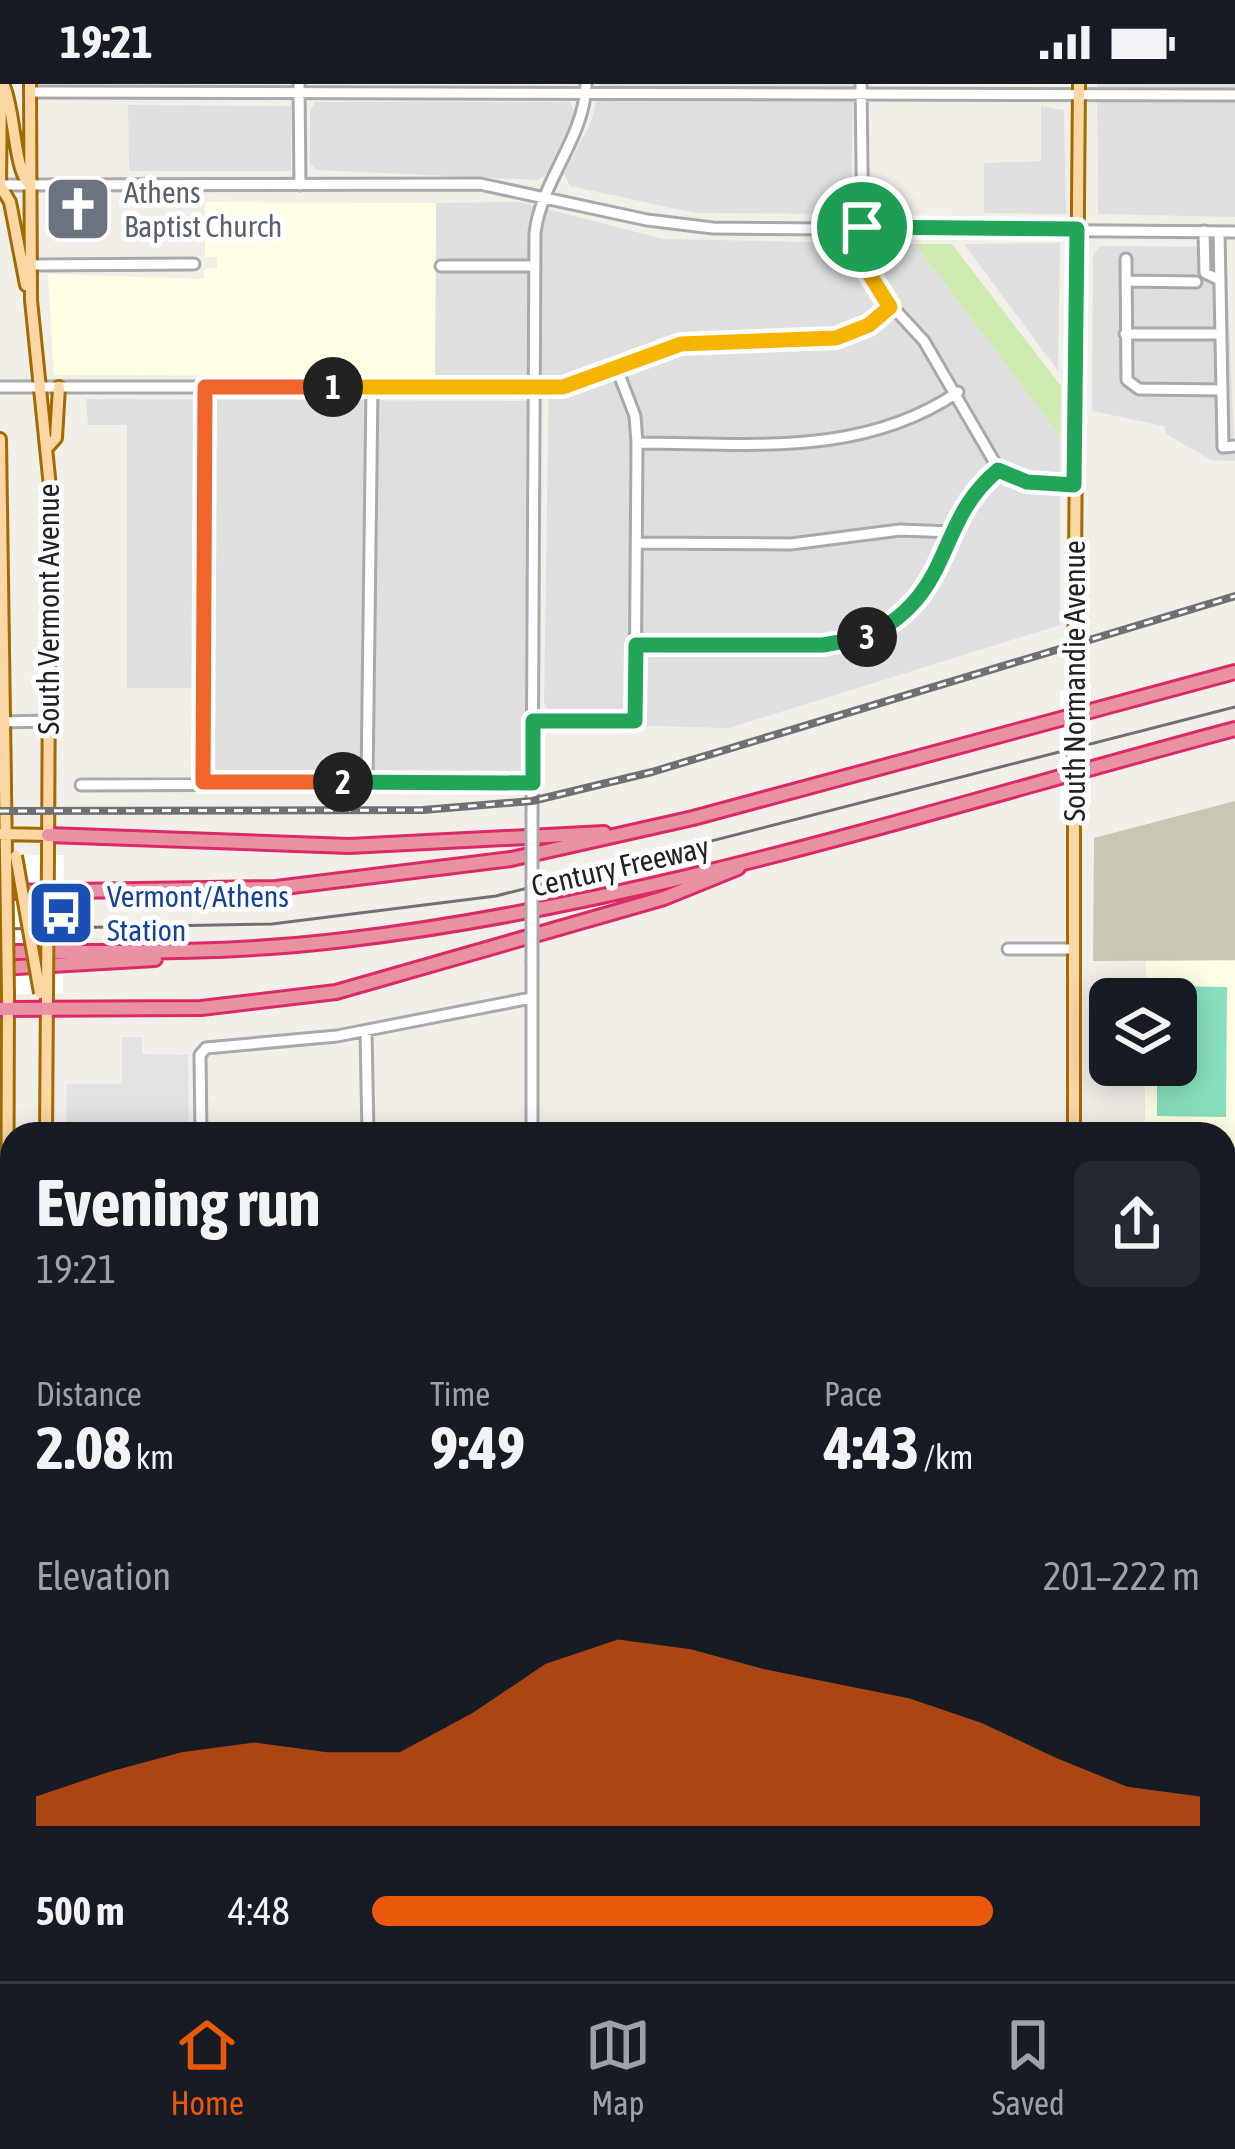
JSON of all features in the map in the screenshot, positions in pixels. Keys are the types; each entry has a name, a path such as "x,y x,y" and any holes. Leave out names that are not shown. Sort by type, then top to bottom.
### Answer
{"highway":[{"name":"Century Freeway","path":"0,892 195,891 323,884 494,862 646,830 1235,673"},
{"name":"Century Freeway","path":"0,952 310,944 545,908 760,857 1235,729"},
{"path":"48,835 349,845 646,830"},
{"path":"5,1004 47,1010 220,1007 336,992 664,898 760,857"},
{"path":"0,968 215,956 310,944"}],"main road":[{"path":"2,84 16,122 19,170 29,184"},
{"path":"2,84 0,187 10,202 17,256 31,300"},
{"name":"South Vermont Avenue","path":"30,88 31,300 46,449 50,722 46,1122"},
{"name":"South Normandie Avenue","path":"1074,1122 1079,89"},
{"path":"46,449 56,438 59,387"},
{"name":"South Vermont Avenue","path":"0,439 2,834 11,856 4,1122"},
{"path":"2,834 48,835"},
{"path":"11,856 44,993"}],"street":[{"path":"30,88 1079,89 1235,95"},
{"path":"298,88 301,185"},
{"path":"532,1122 534,266 538,208 586,88"},
{"path":"861,89 862,227 868,272 958,392 998,470 1027,482 1074,485"},
{"path":"0,187 480,184 670,224 1235,232"},
{"path":"1204,232 1205,273 1220,280"},
{"path":"1219,232 1222,390 1229,447"},
{"path":"1126,259 1125,373 1132,386 1222,390"},
{"path":"30,265 194,264"},
{"path":"440,266 534,266"},
{"path":"1126,281 1196,282"},
{"path":"0,387 563,387 681,344 836,338 869,325 890,307"},
{"path":"1125,334 1221,334"},
{"path":"533,721 635,721 637,443 635,416 617,369"},
{"path":"203,782 205,387"},
{"path":"367,782 372,388"},
{"path":"637,443 842,440 900,425 958,392"},
{"path":"636,645 823,645 866,637 897,619 928,589 971,494 998,470"},
{"path":"638,543 808,544 900,530 953,532"},
{"path":"2,722 50,722"},
{"path":"81,785 533,783"},
{"path":"1008,949 1073,949"},
{"path":"201,1122 200,1055 225,1042 366,1031 531,998"},
{"path":"366,1031 368,1122"}],"shaded area":[{"path":"599,84 853,84 851,214 695,213 570,186 564,174 592,120"},
{"path":"1097,84 1235,84 1235,217 1098,214"},
{"path":"315,102 570,102 576,114 549,173 537,180 316,170 310,163 310,111"},
{"path":"128,105 291,106 291,171 129,171"},
{"path":"1041,106 1064,110 1066,214 984,213 984,163 1041,161"},
{"path":"205,202 436,203 435,376 54,375 48,274 204,279 205,269 217,268 217,257 205,257"},
{"path":"520,202 663,239 915,244 1060,436 1060,625 729,728 645,726 644,713 549,711 544,703 549,376 435,376 436,203"},
{"path":"1060,243 1058,371 964,244"},
{"path":"1100,246 1226,247 1235,461 1211,460 1166,434 1164,426 1092,411 1093,255"},
{"path":"86,399 527,401 525,772 215,774 215,688 127,688 127,425 88,425"},
{"path":"1235,801 1235,960 1093,961 1094,838"},
{"path":"1146,961 1235,961 1235,1122 1145,1122 1145,1086 1197,1086 1197,978 1146,978"},
{"path":"122,1037 142,1037 142,1054 188,1055 189,1122 66,1122 67,1084 122,1084"}],"green space":[{"path":"915,244 952,244 1061,386 1060,436"},
{"path":"1197,987 1227,987 1226,1117 1157,1116 1157,1086 1197,1086"}],"pier":[{"path":"1091,684 1091,804 1060,812 1060,691"},
{"path":"64,855 63,993 0,995 0,856"}],"tram line":[{"path":"0,929 272,924 496,896 1235,707"}],"railway":[{"path":"0,811 423,810 532,801 652,772 1235,596"}],"place":[{"name":"Athens Baptist Church","path":"78,209"},
{"name":"Vermont/Athens Station","path":"61,913"}],"route":[{"path":"862,227 1077,229 1074,485 1027,482 998,470 962,509 945,559 928,589 897,619 866,637 823,645 636,645 635,721 533,721 533,783 203,782 205,387 563,387 666,346 836,338 869,325 890,307 876,290 864,262 862,227"}]}
